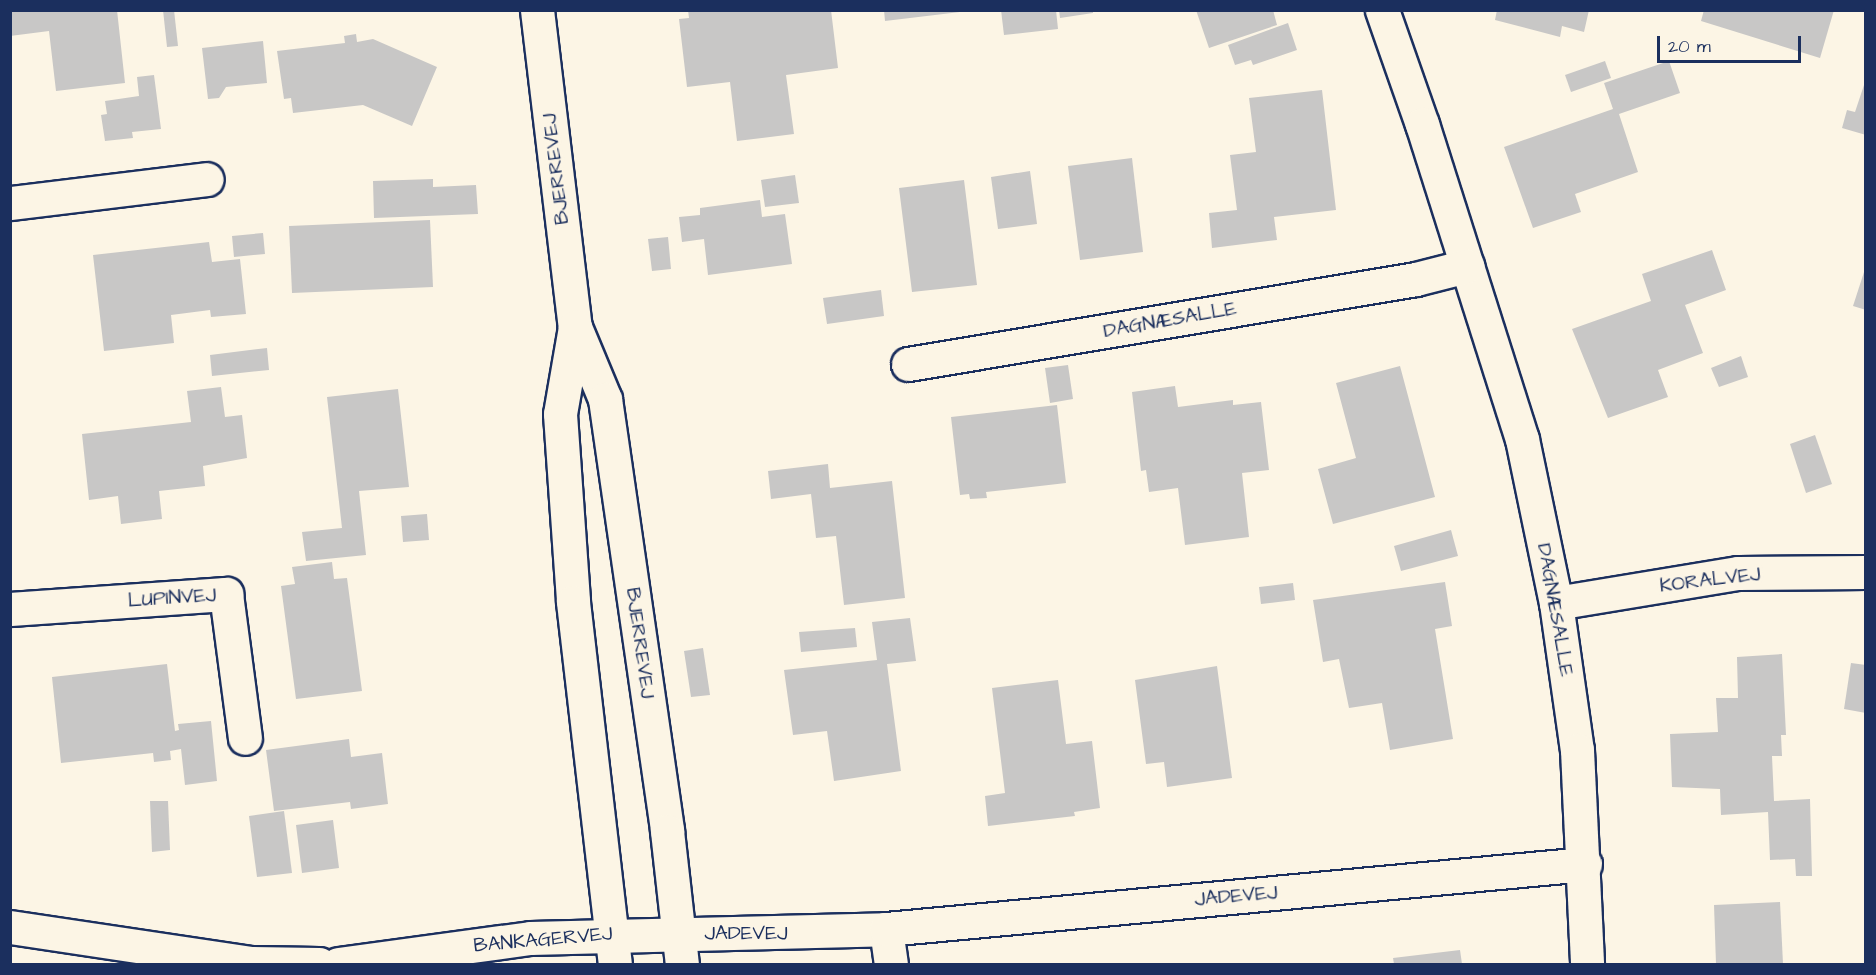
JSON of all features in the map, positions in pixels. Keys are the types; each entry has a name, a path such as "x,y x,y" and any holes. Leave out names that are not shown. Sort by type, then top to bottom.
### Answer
{"street":[{"name":"BJERREVEJ","path":"537,10 575,327 605,399 667,831 679,949"},
{"name":"DAGNÆSALLE","path":"1382,10 1522,439 1556,603 1577,750 1585,864 1587,964"},
{"path":"10,203 207,179"},
{"name":"DAGNÆSALLE","path":"909,364 1416,279 1467,266"},
{"name":"BJERREVEJ","path":"575,327 560,414 573,602 613,949"},
{"name":"KORALVEJ","path":"1556,603 1738,573 1866,572"},
{"name":"LUPINVEJ","path":"10,609 226,594 245,738"},
{"name":"JADEVEJ","path":"679,949 1585,864"},
{"path":"10,927 251,964 319,964"},
{"path":"886,929 891,964"},
{"name":"BANKAGERVEJ","path":"338,964 530,938 613,949 679,949"}],"building":[{"path":"10,10 117,10 125,83 56,91 49,31 10,36"},
{"path":"163,10 174,10 178,46 167,47"},
{"path":"688,10 831,10 838,68 786,75 794,134 737,141 730,82 687,87 679,19 689,18"},
{"path":"884,10 960,10 960,12 885,21"},
{"path":"1001,10 1056,10 1058,29 1004,35"},
{"path":"1059,10 1093,10 1093,13 1060,18"},
{"path":"1196,10 1273,10 1277,25 1209,48"},
{"path":"1497,10 1589,10 1584,32 1562,26 1560,37 1495,20"},
{"path":"1704,10 1834,10 1820,58 1701,21"},
{"path":"1288,23 1297,50 1253,65 1251,60 1235,65 1228,45"},
{"path":"356,34 357,42 373,39 437,67 412,126 363,105 293,113 291,98 284,99 277,51 345,43 344,36"},
{"path":"263,41 267,83 226,87 219,98 208,99 202,48"},
{"path":"1605,61 1611,78 1571,92 1565,75"},
{"path":"1669,61 1680,93 1619,114 1638,172 1575,194 1581,212 1533,228 1504,147 1613,109 1604,83"},
{"path":"154,75 161,129 132,132 133,138 105,141 101,115 107,114 105,101 139,96 137,77"},
{"path":"1866,79 1866,135 1842,128 1847,110 1855,112"},
{"path":"1322,90 1336,210 1274,217 1277,240 1212,248 1209,213 1237,210 1230,155 1256,152 1249,98"},
{"path":"1132,158 1143,252 1080,260 1068,166"},
{"path":"1030,171 1037,224 998,229 991,177"},
{"path":"795,175 799,203 765,207 761,180"},
{"path":"433,179 433,187 476,185 478,214 374,218 373,181"},
{"path":"964,180 977,285 912,292 899,188"},
{"path":"760,200 762,217 785,214 792,264 708,275 704,239 682,242 679,217 700,215 700,208"},
{"path":"430,220 433,287 292,293 289,226"},
{"path":"263,233 265,254 234,257 232,236"},
{"path":"668,237 671,269 652,271 648,239"},
{"path":"209,242 212,262 240,259 246,314 211,317 210,310 171,315 174,343 104,351 93,255"},
{"path":"1712,250 1726,290 1685,305 1703,353 1658,370 1668,397 1608,418 1572,329 1651,301 1642,274"},
{"path":"1866,269 1866,310 1853,306"},
{"path":"881,290 884,316 827,324 823,298"},
{"path":"267,348 269,370 212,376 210,355"},
{"path":"1741,356 1748,377 1719,387 1711,368"},
{"path":"1068,365 1073,399 1050,403 1045,368"},
{"path":"1400,366 1435,497 1333,524 1318,469 1356,458 1336,383"},
{"path":"1175,386 1178,407 1233,400 1233,405 1261,402 1269,470 1242,473 1249,537 1185,545 1178,488 1149,492 1146,470 1141,471 1132,392"},
{"path":"221,387 225,417 242,415 247,458 203,466 205,486 159,491 162,519 121,524 118,496 89,500 82,434 191,422 187,391"},
{"path":"398,389 409,487 359,491 366,555 306,561 302,532 342,528 327,397"},
{"path":"1057,405 1066,483 986,492 987,498 970,499 969,494 960,495 951,417"},
{"path":"1815,435 1832,484 1806,493 1790,444"},
{"path":"828,464 830,488 892,481 905,598 844,605 836,536 816,538 811,494 771,499 768,471"},
{"path":"427,514 429,540 403,542 401,516"},
{"path":"1451,530 1458,556 1401,571 1394,546"},
{"path":"332,562 334,579 347,578 362,691 296,699 281,586 295,584 292,567"},
{"path":"1445,582 1452,626 1435,629 1453,739 1390,750 1382,703 1349,708 1339,659 1323,662 1313,600"},
{"path":"1293,583 1295,600 1261,604 1259,587"},
{"path":"910,618 916,661 887,664 901,771 834,781 827,731 793,735 784,670 877,660 872,622"},
{"path":"855,628 857,647 801,652 799,632"},
{"path":"703,648 710,695 691,697 684,651"},
{"path":"1782,654 1786,735 1781,735 1782,756 1772,756 1774,801 1810,799 1812,876 1796,876 1795,859 1770,860 1768,812 1721,815 1720,789 1672,787 1670,734 1718,732 1716,698 1738,698 1737,657"},
{"path":"1851,663 1866,665 1866,713 1844,709"},
{"path":"167,664 175,731 179,730 178,724 211,721 217,781 185,785 181,749 170,751 171,760 154,762 153,753 61,763 52,677"},
{"path":"1217,666 1232,778 1167,787 1164,762 1146,764 1135,680"},
{"path":"1058,680 1066,744 1092,741 1100,808 1074,812 1075,816 988,826 985,796 1005,793 992,688"},
{"path":"349,739 351,757 382,753 388,804 351,809 350,802 274,811 266,750"},
{"path":"150,801 168,801 170,850 152,852"},
{"path":"284,811 292,873 257,877 249,816"},
{"path":"333,820 339,868 302,873 296,825"},
{"path":"1780,902 1783,964 1716,964 1714,905"},
{"path":"1460,950 1462,964 1394,964 1393,958"}]}
